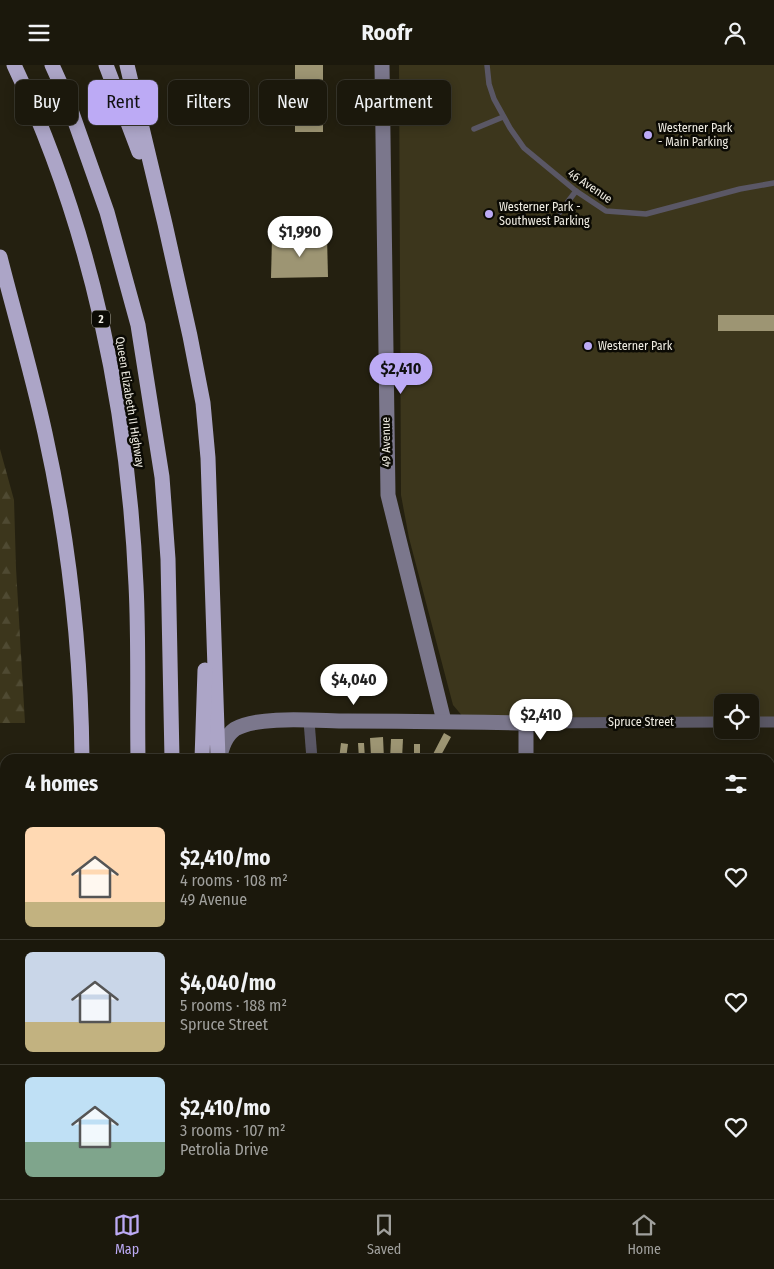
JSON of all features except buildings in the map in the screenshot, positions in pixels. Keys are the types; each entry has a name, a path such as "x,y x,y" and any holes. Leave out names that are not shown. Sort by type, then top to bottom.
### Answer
{"highway":[{"name":"Queen Elizabeth II Highway","path":"14,65 53,157 78,233 101,321 114,387 125,458 136,585 138,754"},
{"name":"Queen Elizabeth II Highway","path":"52,65 66,96 107,212 138,325 162,477 168,559 172,754"},
{"path":"106,65 165,225"},
{"path":"127,65 190,336 203,403 208,458 219,754"},
{"path":"0,257 45,434 64,532 79,655 82,754"},
{"path":"0,276 18,329"},
{"path":"202,754 210,553"}],"street":[{"name":"49 Avenue","path":"382,65 388,495 444,721"},
{"name":"Spruce Street","path":"221,754 230,733 245,725 265,721 714,722"},
{"path":"309,721 312,754"},
{"path":"759,722 774,722"},
{"path":"526,723 526,754"}],"lane":[{"name":"46 Avenue","path":"487,65 489,84 494,99 503,117 524,148 576,191 606,211 646,214 740,189 774,183"},
{"path":"474,129 503,117"},
{"path":"560,212 576,191"}],"green space":[{"name":"Westerner Park","path":"399,65 774,65 774,717 759,717 759,694 714,694 714,717 464,718 453,705 409,538 401,495 399,125 451,125 451,80 399,80"},
{"path":"0,449 14,500 25,723 0,723"}],"place":[{"name":"Westerner Park - Main Parking","path":"648,135"},
{"name":"Westerner Park - Southwest Parking","path":"489,214"},
{"name":"Westerner Park","path":"588,346"}]}
